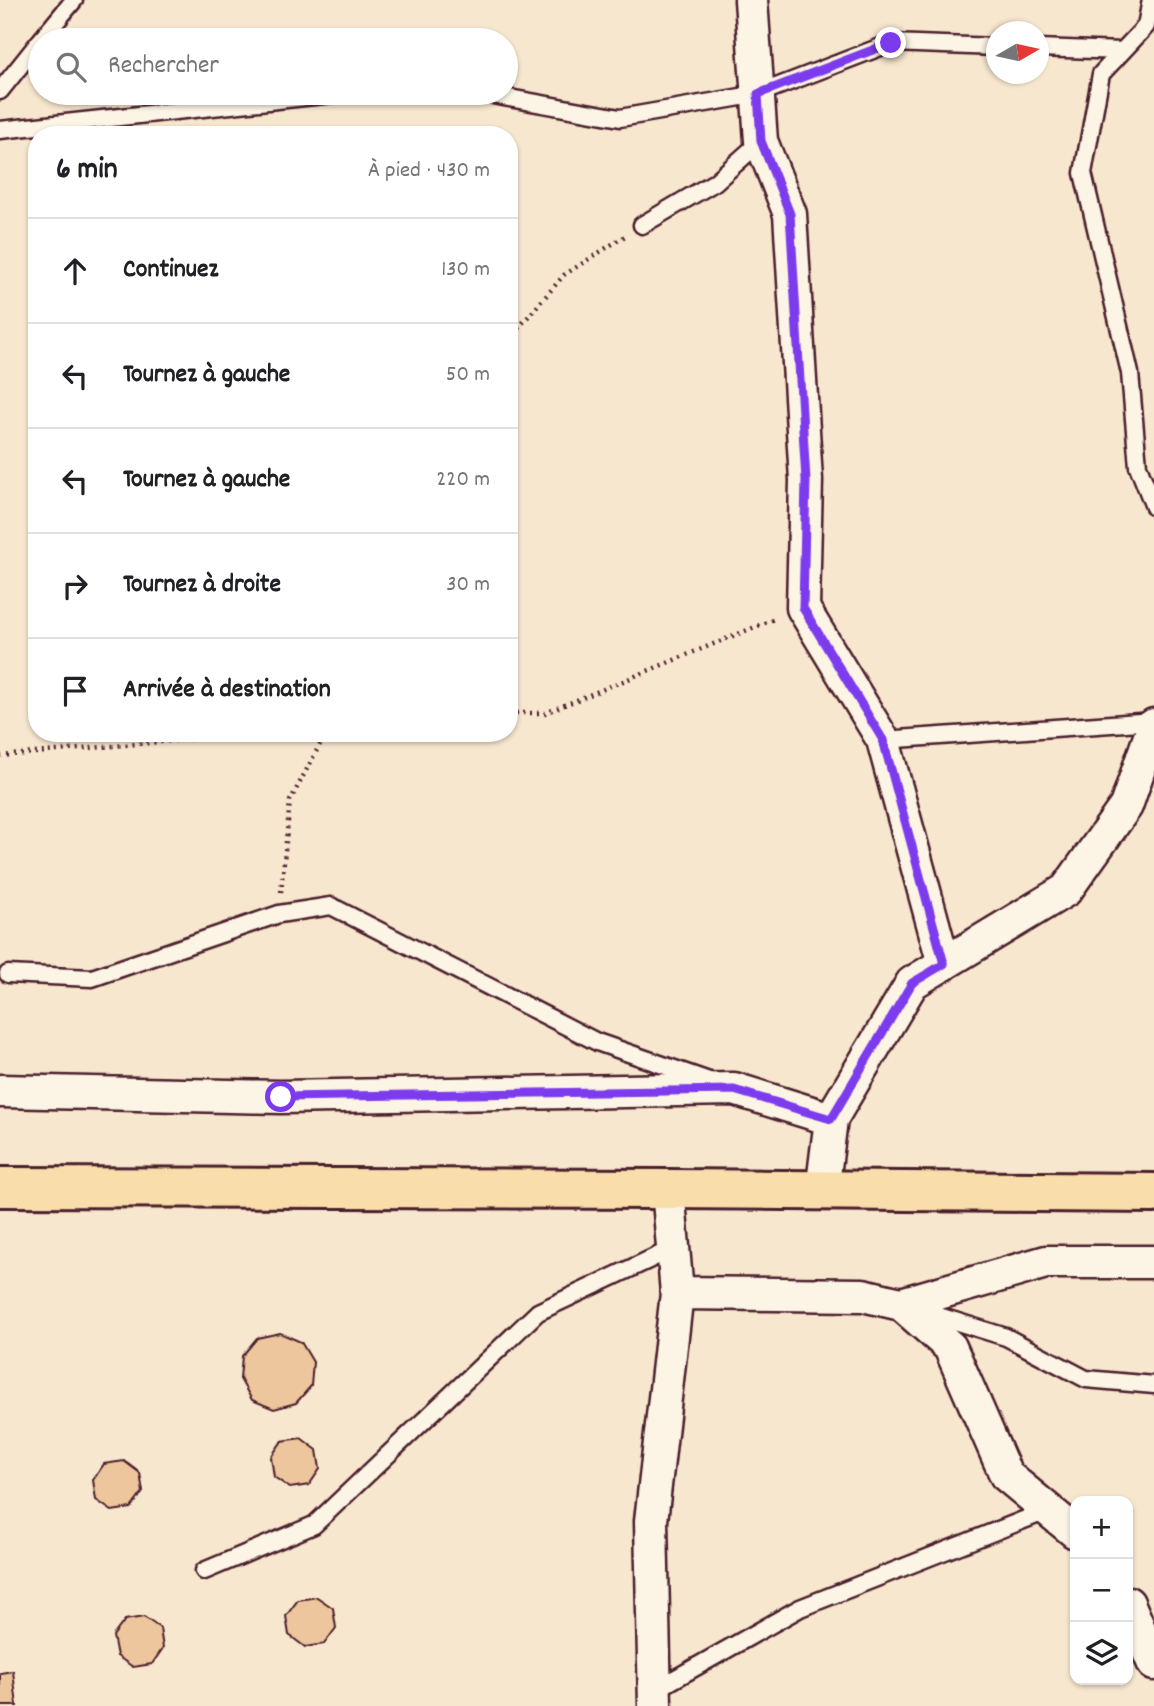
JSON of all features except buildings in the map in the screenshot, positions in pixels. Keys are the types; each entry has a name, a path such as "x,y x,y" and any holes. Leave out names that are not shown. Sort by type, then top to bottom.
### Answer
{"highway":[{"path":"0,1187 1154,1193"}],"street":[{"path":"751,0 761,141 790,214 806,480 803,608 883,740 944,964"},
{"path":"822,1192 831,1119 912,983 1066,890 1126,806 1154,723"},
{"path":"0,1091 281,1097 734,1090 831,1119"},
{"path":"655,1698 650,1521 677,1293 668,1189"},
{"path":"677,1293 863,1296 901,1304 1046,1262 1154,1262"},
{"path":"901,1304 950,1347 1006,1475 1070,1528"},
{"path":"1133,1616 1154,1664"}],"lane":[{"path":"50,28 74,0"},
{"path":"1151,0 1146,26 1101,74 1083,173 1130,373 1138,466 1154,508"},
{"path":"518,100 620,118 758,94 891,43 986,47"},
{"path":"1049,48 1122,51"},
{"path":"0,91 28,55"},
{"path":"37,126 231,105"},
{"path":"0,130 28,127"},
{"path":"642,225 715,182 761,141"},
{"path":"883,740 1154,723"},
{"path":"8,974 92,978 279,914 331,906 597,1042 734,1090"},
{"path":"204,1571 314,1525 538,1312 674,1248"},
{"path":"901,1304 1006,1336 1086,1379 1154,1385"},
{"path":"655,1698 800,1608 1049,1510"}],"path":[{"path":"518,329 564,275 642,225"},
{"path":"518,713 545,713 803,608"},
{"path":"0,756 159,742"},
{"path":"279,914 290,801 321,742"}],"route":[{"path":"281,1097 734,1090 831,1119 912,983 944,964 883,740 803,608 806,480 790,214 761,141 758,94 891,43"}]}
